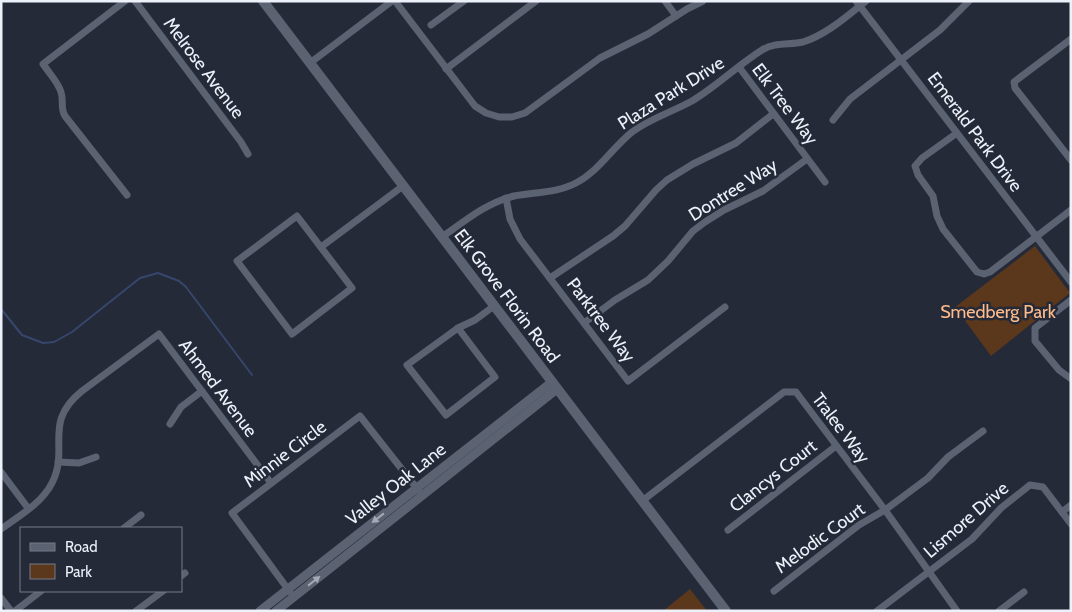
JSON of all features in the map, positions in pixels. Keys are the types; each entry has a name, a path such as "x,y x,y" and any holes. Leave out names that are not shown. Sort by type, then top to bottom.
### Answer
{"main road":[{"name":"Elk Grove Florin Road","path":"263,1 726,611"}],"street":[{"path":"125,1 42,64 60,88 63,103 62,112 127,195"},
{"name":"Melrose Avenue","path":"135,1 248,154"},
{"path":"310,63 393,1 470,101 480,110 499,117 512,117 525,113 600,58 648,34 692,5 703,1"},
{"path":"432,25 464,1"},
{"path":"446,68 536,1"},
{"path":"665,1 676,16"},
{"name":"Plaza Park Drive","path":"442,237 475,213 506,198 554,191 578,182 594,171 620,143 644,124 692,101 767,47 797,43 819,35 858,4 866,1"},
{"path":"833,120 850,99 940,30 969,1"},
{"name":"Emerald Park Drive","path":"858,4 1071,282"},
{"path":"1071,39 1014,82 1015,88 1071,160"},
{"name":"Elk Tree Way","path":"738,67 825,182"},
{"path":"550,278 625,226 667,180 693,164 736,143 774,114"},
{"path":"957,133 922,158 915,166 918,175 933,196 937,216 943,229 975,270 984,274 990,272 1071,210"},
{"name":"Dontree Way","path":"584,323 648,280 668,261 688,237 705,222 724,210 763,191 808,159"},
{"path":"321,247 403,186"},
{"name":"Parktree Way","path":"506,198 508,212 516,232 628,380 725,307"},
{"path":"297,216 321,247 352,288 292,334 237,261 297,216"},
{"path":"1070,378 1063,375 1035,341 1035,328 1071,300"},
{"path":"458,328 495,377 446,415 407,365 458,328 475,320 494,306"},
{"name":"Ahmed Avenue","path":"58,462 59,426 64,412 71,401 159,334 272,483"},
{"name":"Valley Oak Lane","path":"276,611 419,492 554,386"},
{"path":"170,424 181,407 202,391"},
{"name":"Tralee Way","path":"642,501 784,392 796,392 885,510 957,611"},
{"name":"Minnie Circle","path":"294,596 232,513 360,416 419,492"},
{"name":"Melodic Court","path":"774,592 859,525 885,510 928,478 948,458 983,431"},
{"name":"Clancys Court","path":"728,530 836,446"},
{"path":"1,529 40,499 50,487 56,474 58,462 79,462 96,457"},
{"path":"1,472 28,508"},
{"name":"Lismore Drive","path":"877,611 972,539 996,513 1030,485 1043,487 1071,524"},
{"name":"Valley Oak Lane","path":"260,611 288,588 419,492"},
{"path":"1062,512 1071,505"},
{"path":"125,527 141,515"},
{"path":"1,598 13,611 40,592"},
{"path":"136,611 161,592"},
{"path":"999,611 1024,592"}],"green space":[{"name":"Smedberg Park","path":"1035,246 1070,293 991,356 955,307"},
{"path":"690,589 707,611 663,611"}],"waterway":[{"path":"1,309 22,335 43,343 54,342 72,332 140,278 158,273 179,281 186,287 252,375"}]}
